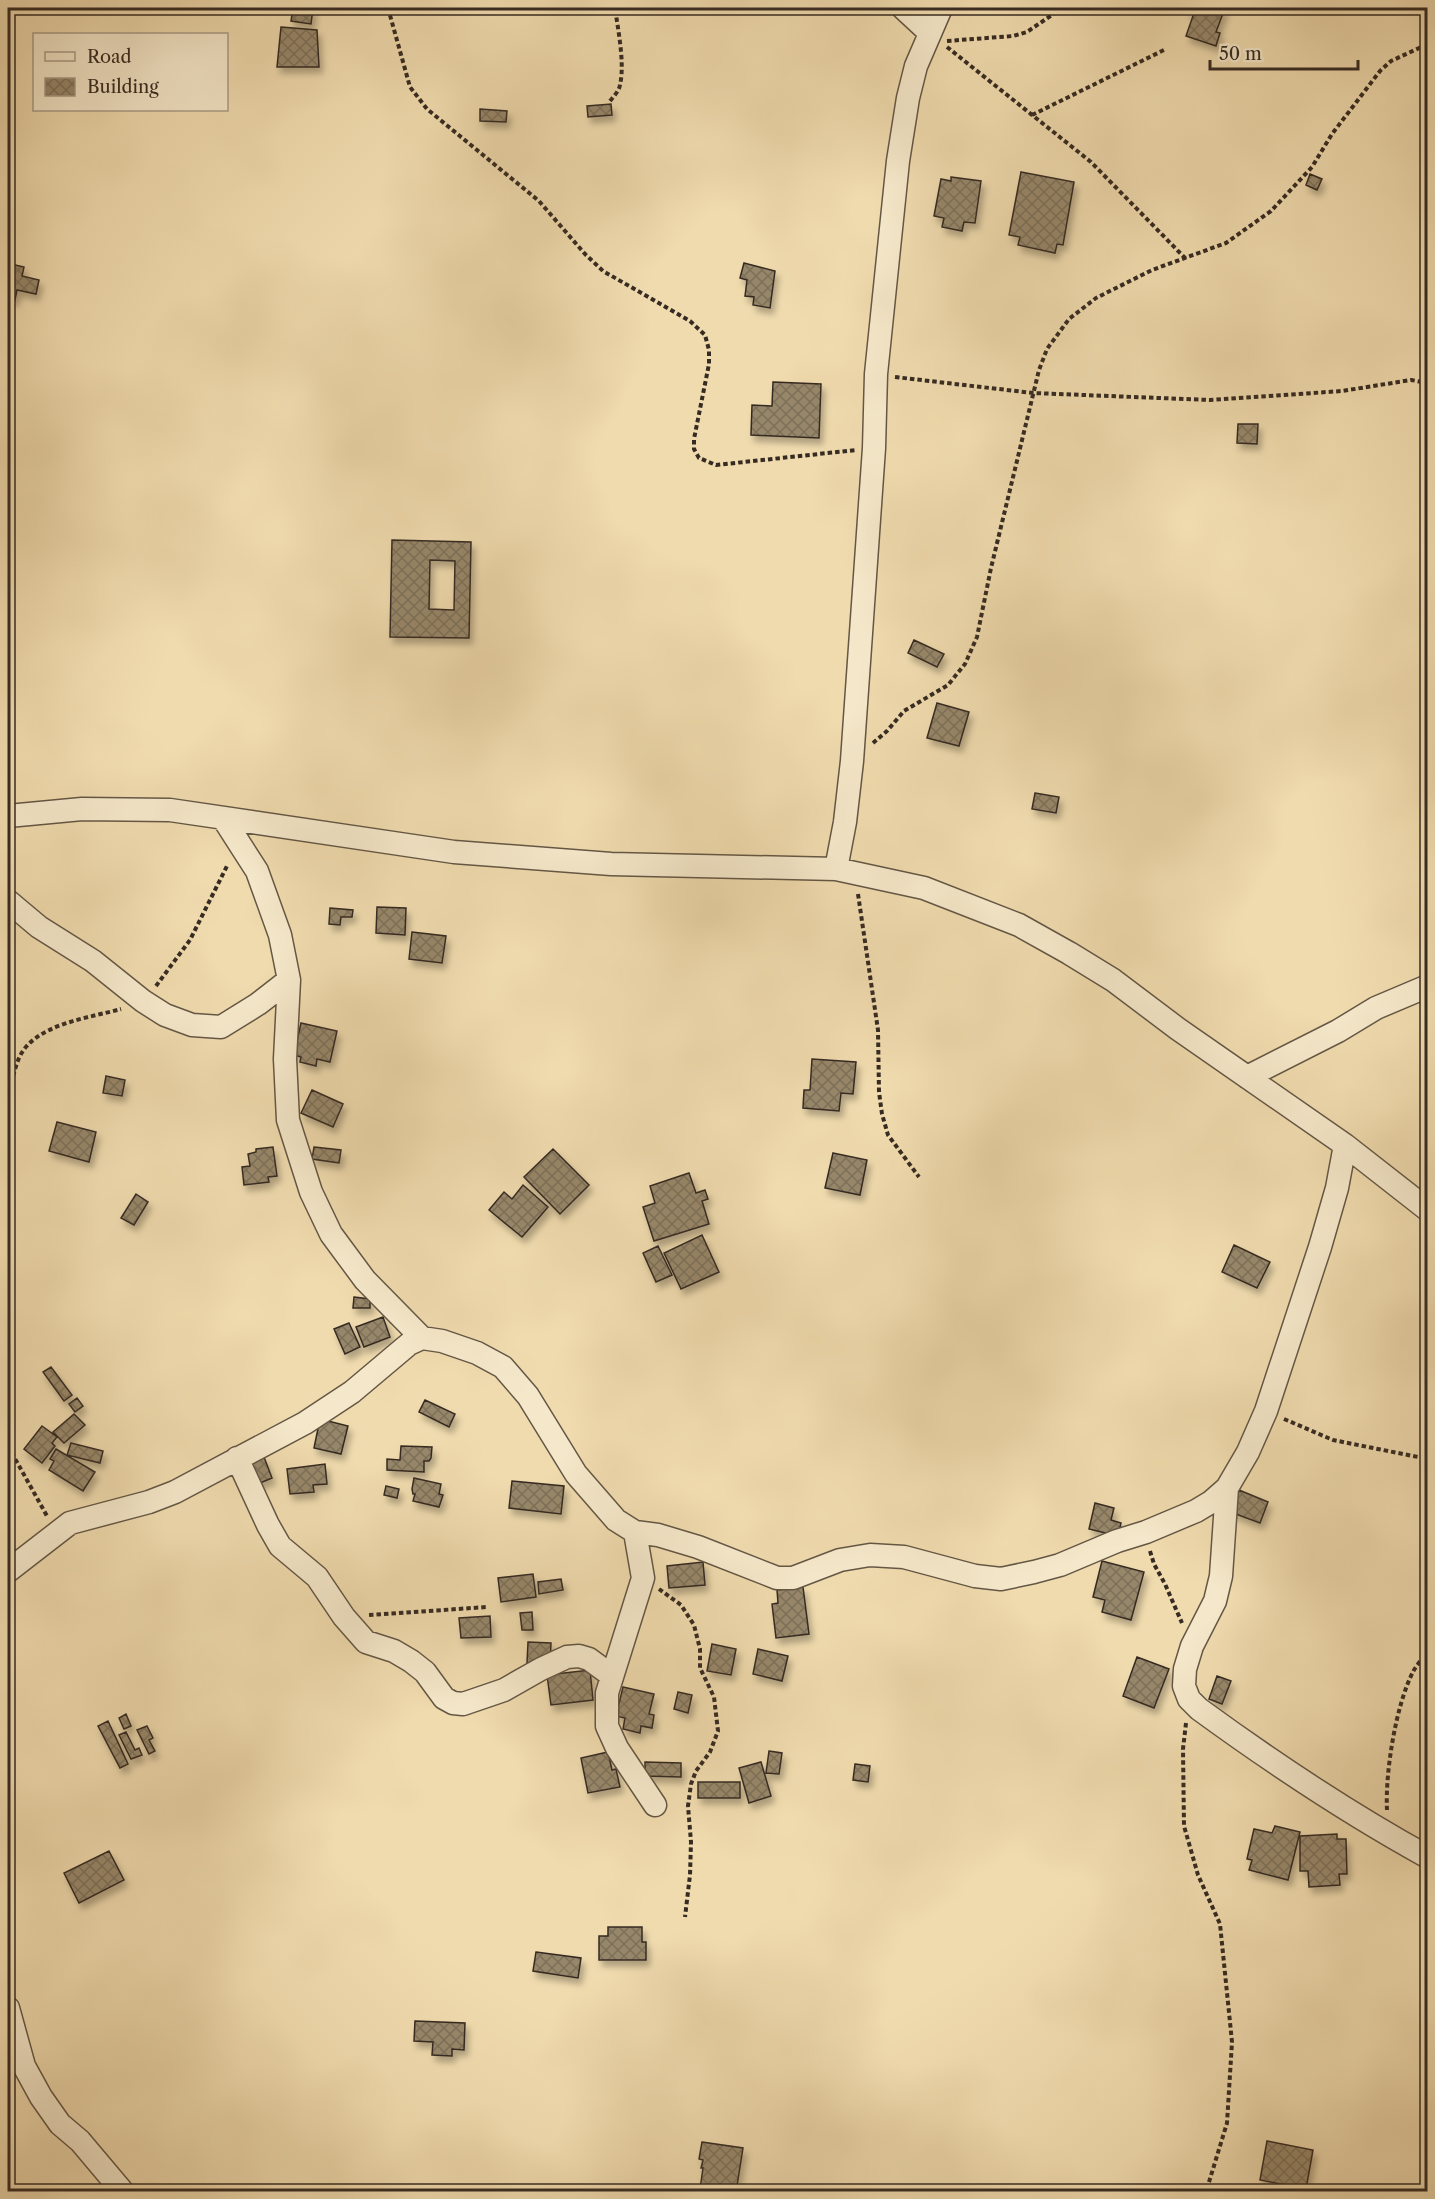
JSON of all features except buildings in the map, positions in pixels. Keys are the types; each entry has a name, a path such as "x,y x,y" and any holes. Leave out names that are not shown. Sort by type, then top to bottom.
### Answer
{"street":[{"path":"903,8 930,33"},
{"path":"842,870 874,448 876,374 890,228 908,98 916,66 941,8"},
{"path":"8,816 82,809 170,810 454,852 611,864 842,870 924,888 1019,925 1113,980 1178,1029 1345,1145 1428,1209"},
{"path":"223,818 257,871 280,935 289,980 285,1059 288,1120 311,1192 331,1234 364,1280 422,1338"},
{"path":"8,901 39,927 93,961 143,1001 165,1015 192,1025 221,1027 258,1004 289,980"},
{"path":"1247,1077 1338,1031 1376,1008 1428,986"},
{"path":"8,1571 56,1532 82,1519 149,1502 175,1492 305,1423 352,1392 409,1344 422,1338 442,1341 477,1353 503,1367 528,1396 576,1474 616,1520 635,1532 658,1535 699,1547 777,1578 794,1578 840,1560 870,1555 904,1557 975,1576 1001,1579 1060,1565 1196,1510 1211,1502 1227,1488 1248,1452 1266,1411 1320,1247 1337,1188 1345,1145"},
{"path":"237,1458 280,1546 317,1577 344,1617 366,1642 394,1651 411,1661 425,1672 444,1698 453,1703 464,1704 504,1689 567,1657 579,1656 589,1659 612,1676"},
{"path":"1227,1488 1219,1584 1208,1618 1192,1646 1185,1669 1184,1686 1189,1699 1199,1709 1271,1762 1388,1835 1428,1857"},
{"path":"635,1532 643,1578 607,1693 607,1726 616,1748 655,1805"},
{"path":"8,2008 24,2066 41,2097 60,2124 88,2149 123,2192"}],"path":[{"path":"388,8 410,87 427,109 539,201 585,254 603,271 690,321 705,335 709,350 709,364 694,439 694,449 699,458 716,465 874,448"},
{"path":"610,101 621,83 615,8"},
{"path":"1062,8 1026,32 1013,36 940,42 1091,162 1186,259"},
{"path":"852,761 887,731 904,711 948,685 965,664 977,637 1033,393 1047,349 1069,319 1096,298 1152,270 1226,243 1271,211 1312,167 1332,134 1380,71 1391,61 1428,44"},
{"path":"1032,116 1166,49"},
{"path":"876,374 1033,393 1210,400 1342,392 1411,380 1428,383"},
{"path":"8,1098 20,1056 37,1036 63,1024 143,1001 190,940 238,843"},
{"path":"842,870 858,893 878,1030 879,1092 882,1114 888,1135 920,1177"},
{"path":"1266,1411 1333,1440 1428,1459"},
{"path":"8,1446 56,1532"},
{"path":"1146,1532 1154,1564 1192,1646"},
{"path":"643,1578 681,1605 694,1625 700,1649 700,1668 714,1697 718,1731 710,1752 696,1771 690,1795 689,1822 692,1842 685,1917"},
{"path":"344,1617 487,1607"},
{"path":"1388,1835 1386,1790 1391,1751 1401,1706 1413,1671 1428,1651"},
{"path":"1189,1699 1183,1749 1184,1826 1198,1875 1220,1924 1232,2042 1227,2123 1206,2192"}]}
